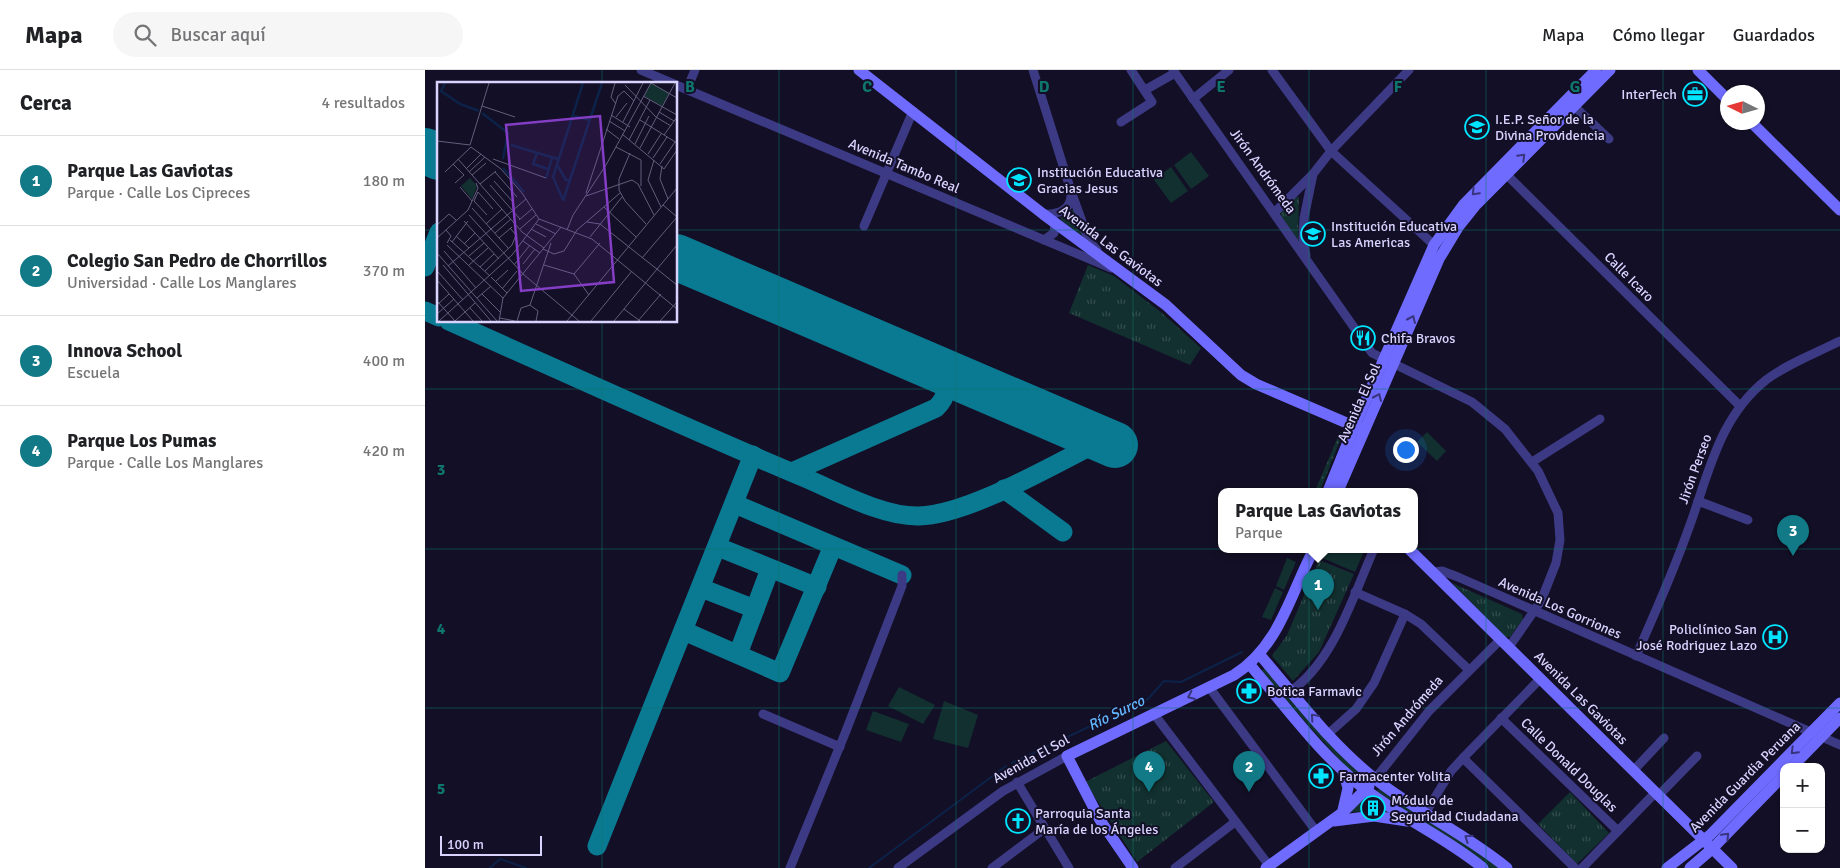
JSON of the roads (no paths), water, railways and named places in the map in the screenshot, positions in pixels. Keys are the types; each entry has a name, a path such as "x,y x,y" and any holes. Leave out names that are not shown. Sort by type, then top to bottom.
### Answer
{"street":[{"name":"Avenida Tambo Real","path":"641,70 670,82"},
{"path":"687,89 695,70"},
{"name":"Avenida Las Gaviotas","path":"859,70 913,110 1043,214 1166,305 1241,375 1256,384 1358,428"},
{"path":"1033,70 1071,191 1092,245 1121,272"},
{"path":"1121,122 1152,102 1131,70"},
{"path":"1193,100 1229,70"},
{"path":"1272,70 1331,151 1434,244"},
{"path":"1275,212 1313,174 1331,151 1409,70"},
{"name":"Avenida El Sol","path":"1337,488 1358,428 1388,361 1445,247 1503,170 1596,70"},
{"name":"Avenida El Sol","path":"1388,361 1434,244 1463,204 1574,106 1610,70"},
{"path":"1698,70 1720,92"},
{"path":"1145,90 1174,71"},
{"name":"Jirón Andrómeda","path":"1174,71 1275,212 1372,353 1472,402 1505,429 1532,462 1554,495 1558,513 1560,540 1557,563 1549,584 1534,611 1505,643 1469,670 1423,718 1365,790 1342,814 1316,831 1269,867"},
{"name":"Avenida Tambo Real","path":"677,85 1121,272"},
{"path":"1574,106 1609,139"},
{"path":"864,226 913,110"},
{"path":"1759,130 1840,210"},
{"name":"Calle Icaro","path":"1503,170 1740,406"},
{"path":"1307,259 1303,240 1304,218 1313,174"},
{"path":"1043,214 1053,215 1065,209 1072,200 1071,191"},
{"path":"1044,240 1054,234 1055,222"},
{"name":"Jirón Perseo","path":"1636,656 1688,532 1719,440 1740,406 1766,380 1840,341"},
{"path":"1532,462 1599,419"},
{"path":"1698,501 1748,520"},
{"name":"Avenida El Sol","path":"1304,567 1308,553"},
{"name":"Avenida El Sol","path":"898,868 1017,782 1209,687 1249,665 1260,655 1283,615 1312,553"},
{"path":"1291,691 1311,674 1323,658 1372,553"},
{"name":"Avenida Las Gaviotas","path":"1413,553 1732,868"},
{"name":"Avenida Los Gorriones","path":"1434,572 1442,571 1840,745"},
{"path":"790,868 840,747 902,586 901,575"},
{"path":"1355,592 1405,614 1435,636 1469,670"},
{"path":"1328,734 1356,709 1374,683 1405,614"},
{"path":"1260,655 1328,734 1375,778 1467,837 1507,868"},
{"path":"1249,665 1342,769 1365,790 1417,825 1446,841 1483,868"},
{"path":"1426,812 1463,758 1540,680"},
{"path":"1209,687 1316,831"},
{"name":"Avenida Guardia Peruana","path":"1795,763 1840,703"},
{"path":"763,714 840,747"},
{"path":"1154,714 1269,867"},
{"name":"Calle Donald Douglas","path":"1501,718 1618,831"},
{"name":"Avenida Guardia Peruana","path":"1667,868 1703,841 1817,735 1840,718"},
{"path":"1633,771 1664,738"},
{"path":"1067,756 1100,820 1133,868"},
{"path":"1582,868 1697,756"},
{"path":"1463,758 1575,868"},
{"path":"1342,769 1348,788 1342,814"},
{"name":"Avenida Guardia Peruana","path":"1689,868 1712,850 1780,779"},
{"path":"1017,782 1069,868"},
{"path":"1330,823 1351,818 1374,816 1396,819 1417,825"},
{"path":"1175,868 1235,822"},
{"path":"992,868 1044,829"}],"waterway":[{"name":"Río Surco","path":"1012,763 1148,699 1164,681 1181,682 1242,652"},
{"name":"Río Surco","path":"869,868 1006,766"},
{"name":"Río Surco","path":"490,868 500,859 526,868"}],"place":[{"name":"InterTech","path":"1695,94"},
{"name":"I.E.P. Señor de la Divina Providencia","path":"1477,127"},
{"name":"Institución Educativa Gracias Jesus","path":"1019,180"},
{"name":"Institución Educativa Las Americas","path":"1313,234"},
{"name":"Chifa Bravos","path":"1363,338"},
{"name":"Innova School","path":"1793,556"},
{"name":"Parque Las Gaviotas","path":"1318,610"},
{"name":"Policlínico San José Rodriguez Lazo","path":"1775,637"},
{"name":"Botica Farmavic","path":"1249,691"},
{"name":"Farmacenter Yolita","path":"1321,776"},
{"name":"Parque Los Pumas","path":"1149,792"},
{"name":"Colegio San Pedro de Chorrillos","path":"1249,792"},
{"name":"Módulo de Seguridad Ciudadana","path":"1373,808"},
{"name":"Parroquia Santa María de los Ángeles","path":"1018,821"}]}
